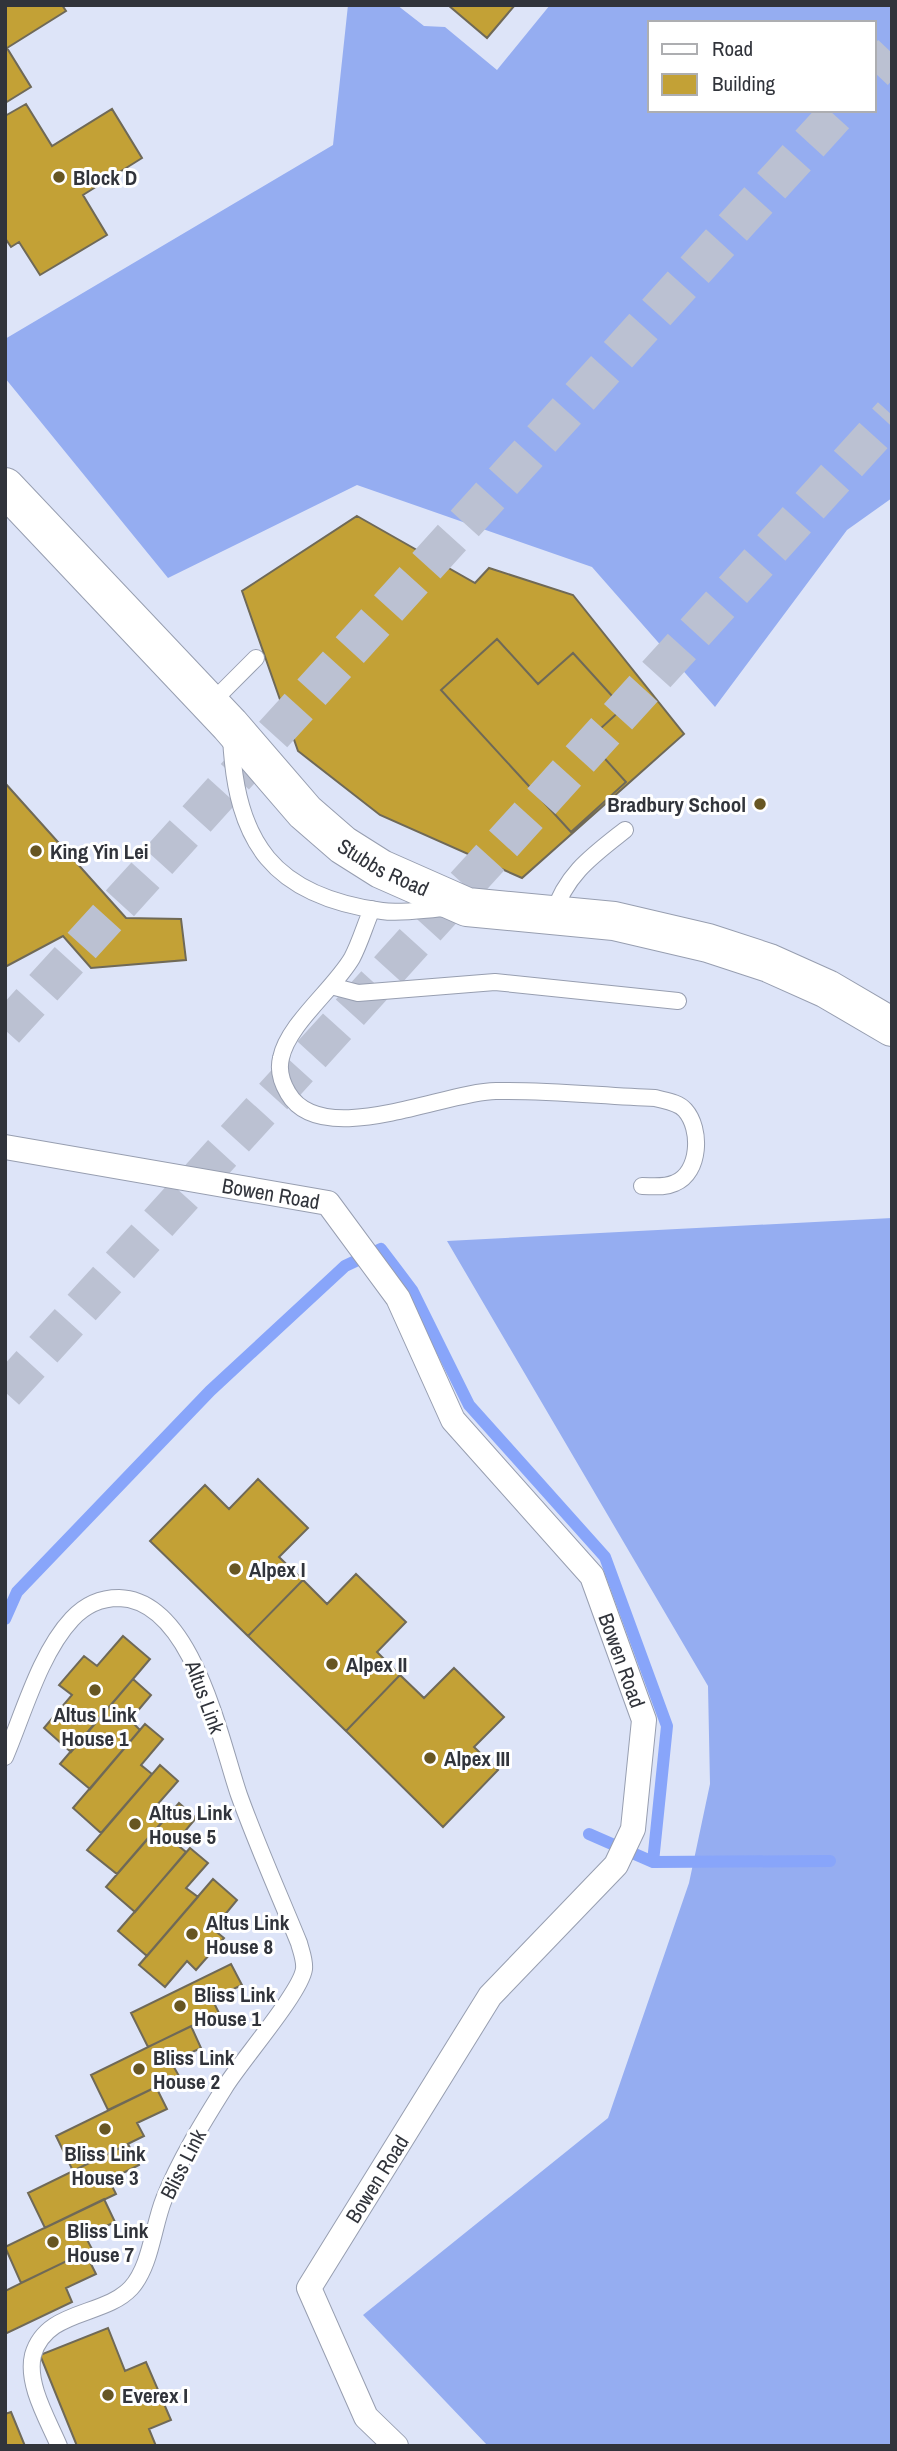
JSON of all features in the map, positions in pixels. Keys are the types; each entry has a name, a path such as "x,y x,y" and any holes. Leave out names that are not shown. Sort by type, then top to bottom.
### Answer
{"main road":[{"name":"Stubbs Road","path":"5,487 220,714 304,812 343,845 381,869 467,907 614,921 708,943 769,963 827,989 892,1027"}],"street":[{"name":"Bowen Road","path":"5,1147 328,1203 398,1298 453,1420 592,1576 644,1720 633,1829 616,1865 490,1996 309,2288 366,2417 396,2446"}],"lane":[{"path":"256,658 220,714 241,807 258,849 293,882 331,901 384,912 467,907"},
{"path":"553,915 561,891 570,879 625,830"},
{"path":"372,909 352,958 293,1034 281,1058 281,1080 290,1097 306,1111 326,1118 366,1117 493,1091 655,1098 677,1104 687,1112 696,1137 691,1167 678,1182 665,1186 642,1186"},
{"path":"331,986 358,993 495,982 678,1001"},
{"name":"Altus Link","path":"5,1757 49,1652 71,1620 97,1602 111,1598 140,1602 153,1611 179,1638 193,1659 240,1796 299,1943"},
{"name":"Bliss Link","path":"59,2446 37,2393 34,2355 40,2343 60,2322 122,2295 139,2277 165,2196 181,2165 224,2088 301,1979 304,1968 299,1943"}],"shaded area":[{"path":"348,5 397,5 424,26 445,27 497,70 550,5 892,5 892,498 847,530 715,707 592,567 357,485 168,578 5,378 5,339 333,145"},
{"path":"892,1218 892,2446 488,2446 363,2315 608,2118 689,1883 710,1784 708,1686 447,1241"}],"building":[{"path":"5,5 62,5 66,11 7,48 31,87 5,103"},
{"path":"448,5 515,5 487,38"},
{"name":"Block D","path":"26,104 52,146 112,109 142,158 83,195 107,235 40,275 19,242 11,247 5,238 5,116"},
{"path":"357,516 475,583 489,568 573,595 684,734 522,878 380,815 298,751 242,591"},
{"path":"497,639 538,684 573,653 623,708 588,740 626,782 571,832 441,690"},
{"name":"King Yin Lei","path":"5,783 126,918 181,919 186,960 91,968 63,936 5,967"},
{"name":"Alpex I","path":"258,1479 308,1528 279,1557 303,1580 248,1636 150,1541 205,1485 229,1509"},
{"name":"Alpex II","path":"356,1574 406,1622 377,1652 400,1675 346,1731 248,1636 303,1580 327,1604"},
{"name":"Altus Link House 1","path":"123,1636 150,1659 71,1752 44,1728 72,1695 59,1685 84,1656 97,1666"},
{"name":"Alpex III","path":"454,1668 504,1717 474,1747 498,1770 443,1827 346,1731 400,1675 424,1698"},
{"path":"133,1679 151,1695 130,1720 140,1730 90,1789 60,1764"},
{"path":"145,1724 163,1739 141,1765 152,1774 101,1833 73,1808"},
{"name":"Altus Link House 5","path":"160,1765 178,1781 156,1806 168,1815 117,1874 87,1850"},
{"path":"179,1803 196,1818 175,1843 186,1852 135,1912 106,1887"},
{"path":"190,1848 208,1863 186,1888 198,1897 147,1956 118,1931"},
{"name":"Altus Link House 8","path":"213,1879 237,1900 213,1929 224,1938 196,1970 187,1961 165,1987 139,1965"},
{"name":"Bliss Link House 1","path":"231,1964 242,1985 212,1999 219,2013 148,2047 131,2013"},
{"name":"Bliss Link House 2","path":"191,2026 201,2048 171,2062 179,2076 108,2110 91,2075"},
{"name":"Bliss Link House 3","path":"156,2087 167,2109 137,2123 144,2136 73,2171 56,2136"},
{"path":"128,2144 139,2165 109,2180 116,2194 45,2228 28,2193"},
{"name":"Bliss Link House 7","path":"104,2199 115,2222 85,2236 92,2249 21,2283 5,2247"},
{"path":"85,2252 96,2274 66,2288 72,2302 5,2334 5,2291"},
{"name":"Everex I","path":"108,2328 125,2371 146,2362 171,2420 149,2429 156,2446 77,2446 40,2355"},
{"path":"11,2412 25,2446 5,2446 5,2414"}],"waterway":[{"path":"5,1619 17,1592 210,1391 345,1266 381,1249 412,1290 469,1405 605,1557 667,1726 653,1862"},
{"path":"589,1834 653,1862 830,1861"}],"tunnel":[{"path":"876,70 892,53"},
{"path":"5,1030 838,112"},
{"path":"5,1392 892,415"}],"place":[{"name":"Block D","path":"59,177"},
{"name":"Bradbury School","path":"760,804"},
{"name":"King Yin Lei","path":"36,851"},
{"name":"Alpex I","path":"235,1569"},
{"name":"Alpex II","path":"332,1664"},
{"name":"Altus Link House 1","path":"95,1690"},
{"name":"Alpex III","path":"430,1758"},
{"name":"Altus Link House 5","path":"135,1824"},
{"name":"Altus Link House 8","path":"192,1934"},
{"name":"Bliss Link House 1","path":"180,2006"},
{"name":"Bliss Link House 2","path":"139,2069"},
{"name":"Bliss Link House 3","path":"105,2129"},
{"name":"Bliss Link House 7","path":"53,2242"},
{"name":"Everex I","path":"108,2395"}]}
